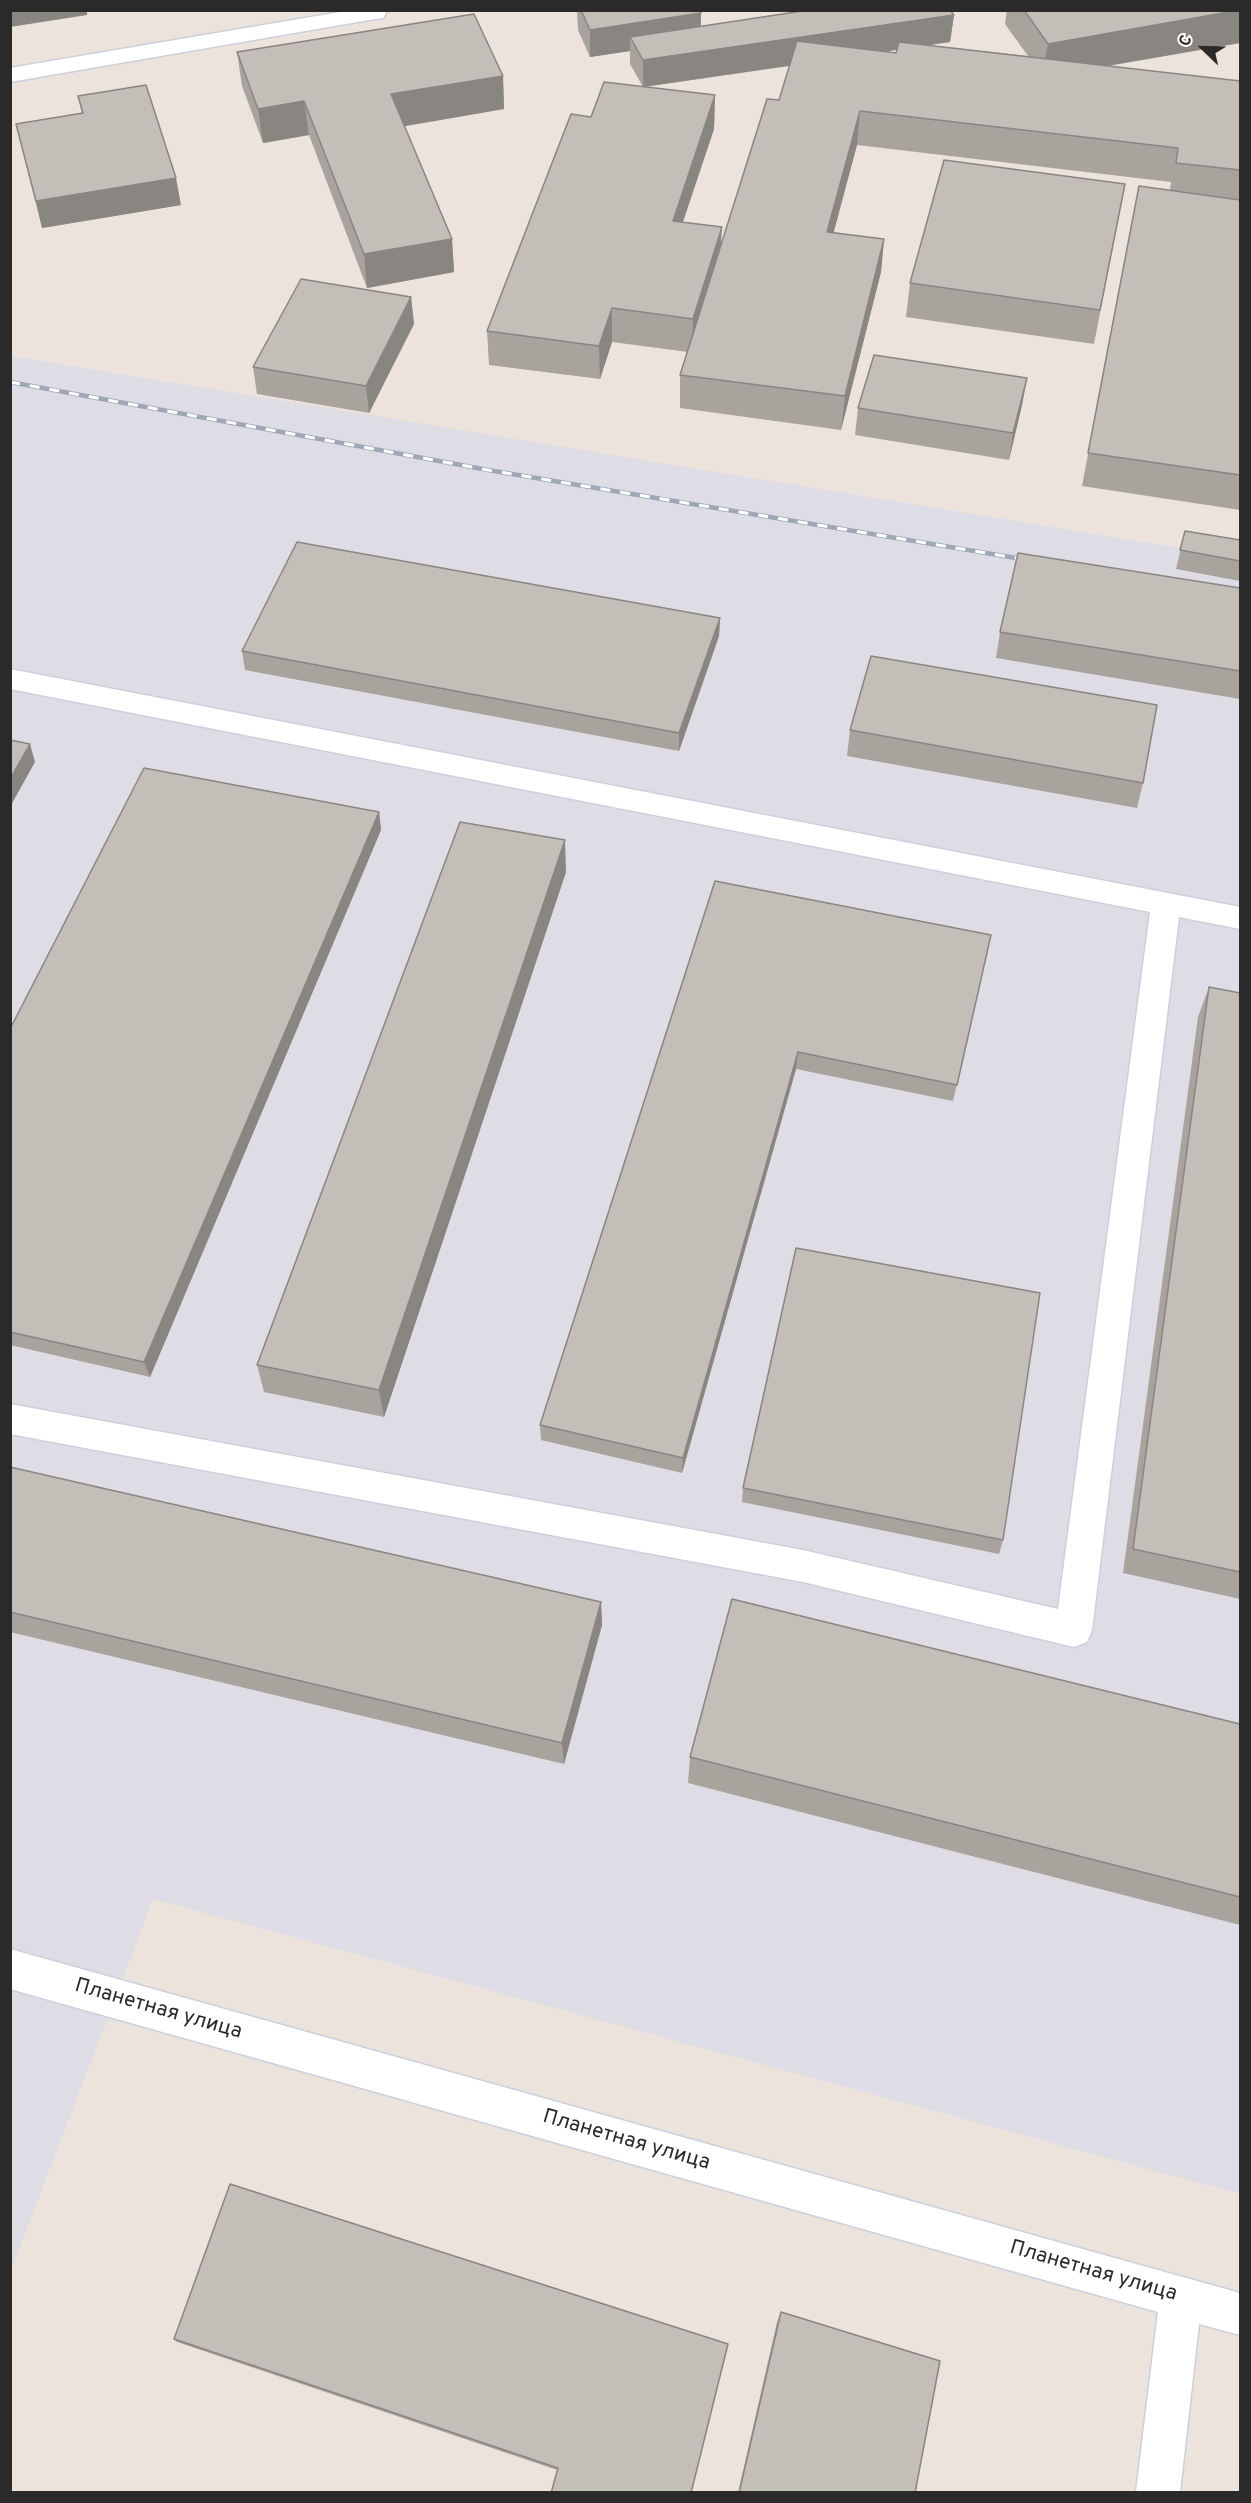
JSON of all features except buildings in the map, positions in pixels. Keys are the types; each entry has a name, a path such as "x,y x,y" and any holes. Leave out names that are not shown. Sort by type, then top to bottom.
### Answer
{"street":[{"path":"10,75 375,13 373,10"},
{"path":"10,680 1240,918"},
{"path":"10,1419 803,1566 1074,1629 1166,904"},
{"name":"Планетная улица","path":"10,1969 1240,2314"},
{"path":"1158,2493 1181,2297"}],"shaded area":[{"path":"11,356 1240,558 1240,2194 153,1899 11,2270"}],"railway":[{"path":"10,382 488,470 1034,561"}]}
